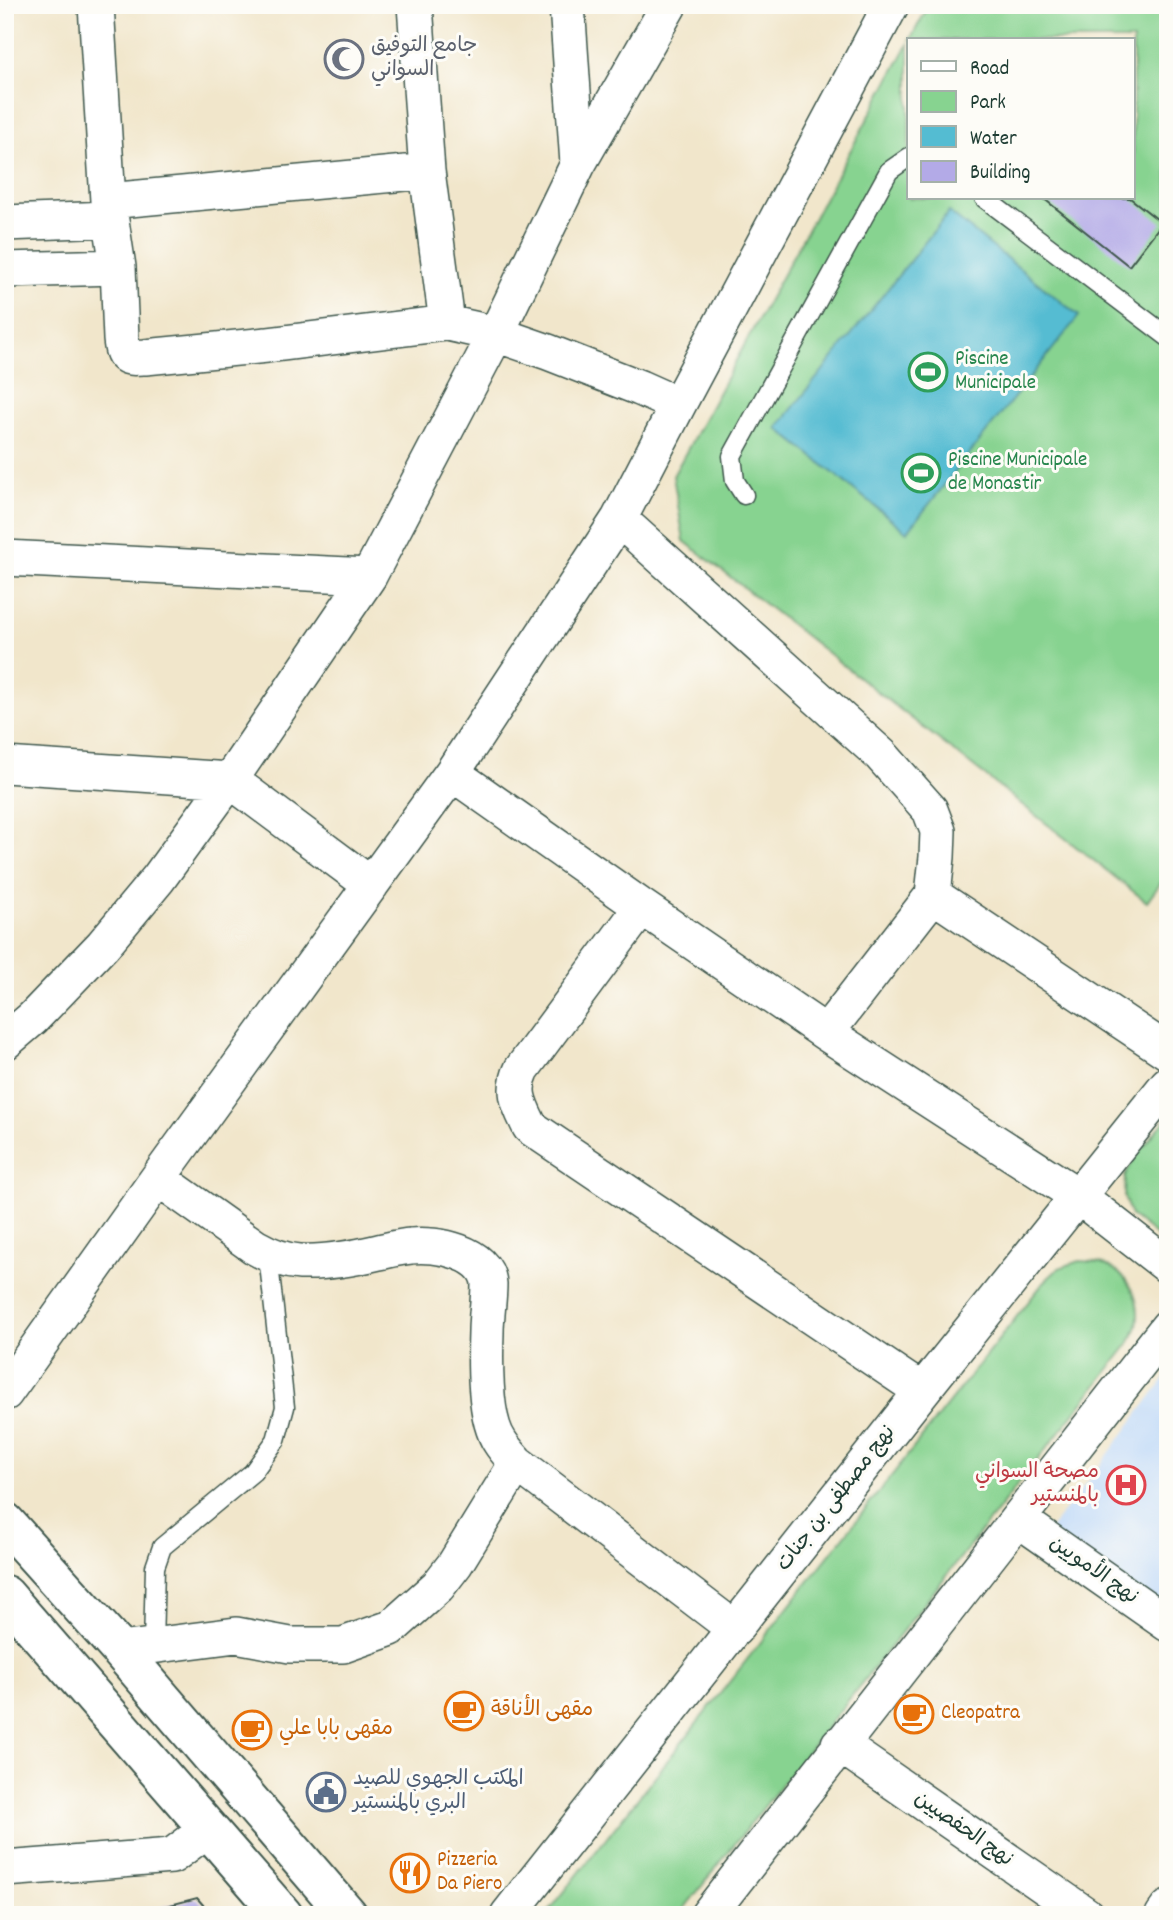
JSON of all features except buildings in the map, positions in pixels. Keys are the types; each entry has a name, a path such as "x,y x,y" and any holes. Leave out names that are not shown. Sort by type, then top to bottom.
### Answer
{"main road":[{"path":"5,1522 136,1648 348,1915"},
{"path":"5,1595 283,1915"}],"street":[{"path":"96,5 109,210 118,267 122,351 129,358 267,345 447,323 496,334 678,405"},
{"path":"415,5 427,171 447,323"},
{"path":"566,5 578,164"},
{"path":"5,1042 19,1017 103,945 158,879 230,780 369,576 496,334 578,164 669,5"},
{"path":"5,1393 452,773 619,519 891,5"},
{"path":"5,223 427,171"},
{"path":"5,270 118,267"},
{"path":"619,519 881,755 930,810 938,831 933,895 826,1033"},
{"path":"5,558 369,576"},
{"path":"5,765 230,780 371,885"},
{"path":"452,773 826,1033 1079,1196 1168,1266"},
{"path":"933,895 1168,1052"},
{"path":"642,907 522,1069 518,1077 516,1098 530,1127 922,1391"},
{"name":"نهج مصطفى بن جنات","path":"508,1915 1168,1084"},
{"path":"158,1178 268,1255 287,1261 351,1258 411,1246 438,1246 463,1253 480,1264 488,1276 486,1331 490,1417 499,1441 517,1463 735,1629"},
{"path":"708,1915 839,1744 1168,1327"},
{"path":"136,1648 236,1635 290,1645 343,1645 391,1628 438,1586 455,1564 517,1463"},
{"name":"نهج الأمويين","path":"1018,1519 1168,1624"},
{"name":"نهج الحفصيين","path":"839,1744 1086,1915"},
{"path":"5,1869 172,1856 208,1829"},
{"path":"1163,1915 1168,1908"}],"lane":[{"path":"744,495 735,481 732,456 890,171 907,158"},
{"path":"987,200 1168,337"},
{"path":"136,1648 162,1547 253,1472 276,1440 285,1407 268,1255"}],"shaded area":[{"name":"مصحة السواني بالمنستير","path":"1168,1374 1168,1611 1049,1530"}],"green space":[{"name":"Piscine Municipale de Monastir","path":"929,5 1168,5 1168,873 1147,902 684,541 673,476 907,47 907,200 1134,200 1134,38 911,38"},
{"path":"1168,1117 1168,1241 1163,1241 1131,1216 1124,1197 1125,1176 1134,1158"},
{"path":"1079,1261 1098,1262 1110,1267 1131,1287 1138,1315 1136,1330 1128,1345 679,1915 546,1915 1044,1282 1059,1268"}],"water":[{"name":"Piscine Municipale","path":"949,212 1079,316 907,532 777,428"}],"place":[{"name":"جامع التوفيق السواني","path":"344,59"},
{"name":"Piscine Municipale","path":"928,372"},
{"name":"Piscine Municipale de Monastir","path":"921,473"},
{"name":"مصحة السواني بالمنستير","path":"1126,1485"},
{"name":"مقهى الأناقة","path":"464,1711"},
{"name":"Cleopatra","path":"914,1714"},
{"name":"مقهى بابا علي","path":"252,1730"},
{"name":"المكتب الجهوي للصيد البري بالمنستير","path":"326,1792"},
{"name":"Pizzeria Da Piero","path":"410,1873"}]}
